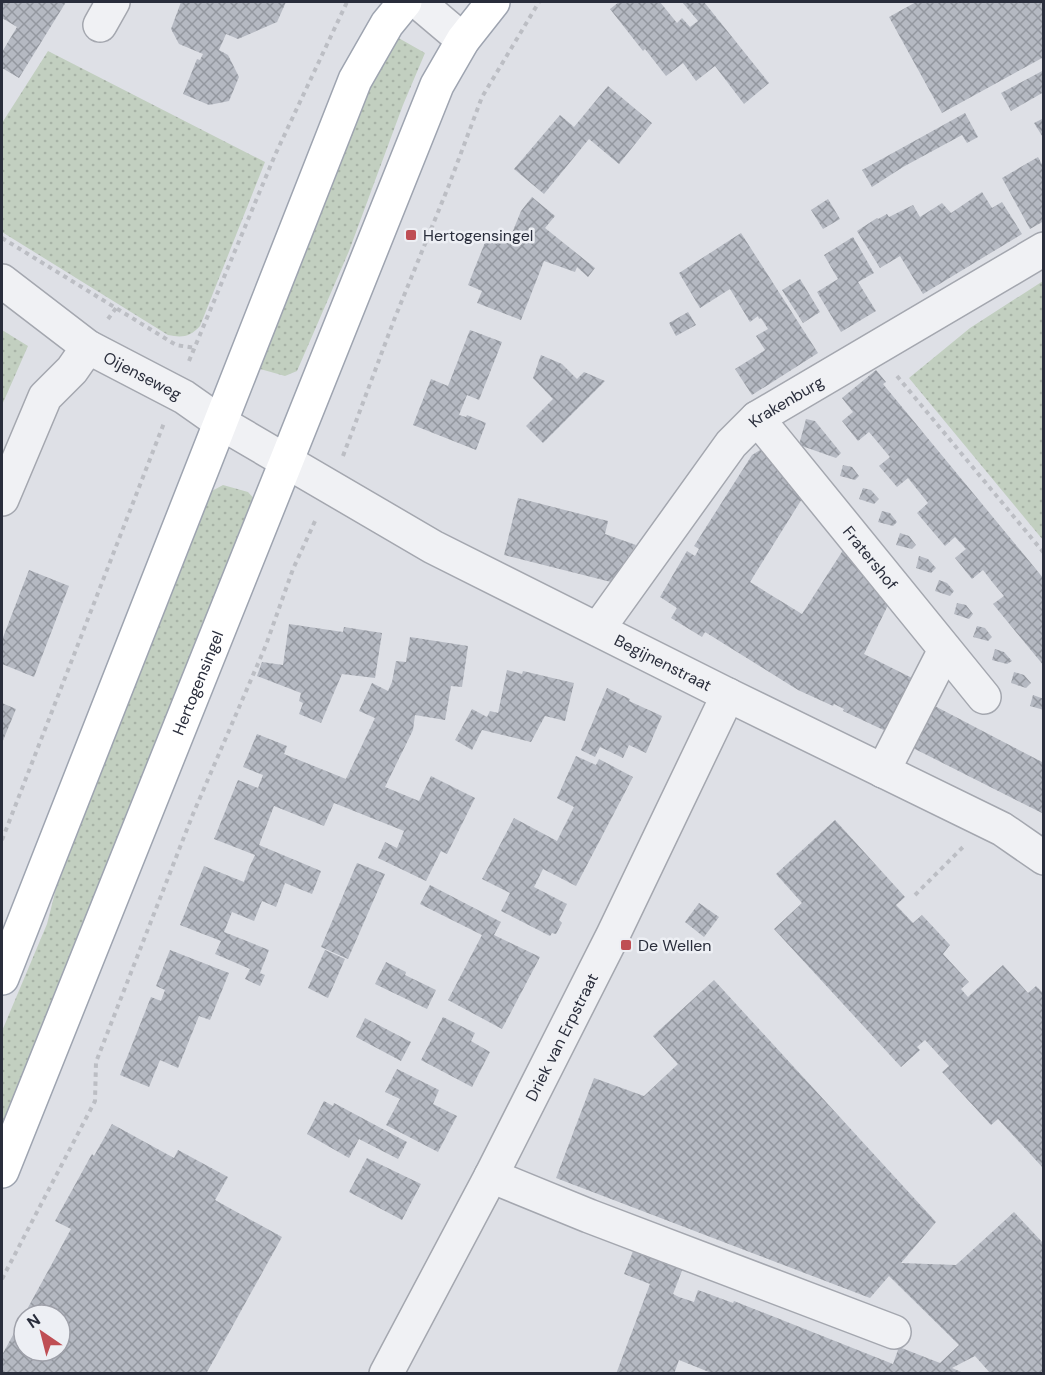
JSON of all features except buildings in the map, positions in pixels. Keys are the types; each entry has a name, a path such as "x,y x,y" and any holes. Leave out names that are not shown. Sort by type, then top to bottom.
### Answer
{"main road":[{"path":"2,978 221,423 258,323 356,80 387,24 405,2"},
{"name":"Hertogensingel","path":"2,1172 437,85 463,40 493,2"}],"street":[{"path":"418,2 463,40"},
{"name":"Krakenburg","path":"598,629 731,444 757,418 1044,249"},
{"name":"Oijenseweg","path":"2,281 88,347 184,397 221,423 286,462"},
{"path":"2,499 45,397 72,370 88,347"},
{"name":"Fratershof","path":"757,418 984,698"},
{"name":"Begijnenstraat","path":"286,462 433,546 728,695 1002,829 1044,858"},
{"path":"883,771 945,650"},
{"name":"Driek van Erpstraat","path":"386,1374 491,1176 613,935 728,695"},
{"path":"491,1176 600,1221 894,1332"}],"path":[{"path":"2,1279 95,1101 96,1062 193,814 266,645 293,569 331,488 482,97 539,2"},
{"path":"2,238 176,345 195,348"},
{"path":"875,350 1044,554"},
{"path":"915,895 963,847 977,817"}],"green space":[{"path":"395,36 425,53 403,105 349,251 297,371 285,376 253,367 381,48"},
{"path":"48,51 265,162 200,326 193,332 182,336 168,335 2,232 2,123"},
{"path":"1043,281 1043,540 909,378 970,328"},
{"path":"2,330 28,346 2,405"},
{"path":"223,485 248,492 259,504 2,1131 2,1031 47,924 64,857 212,491"}],"place":[{"name":"Hertogensingel","path":"411,235"},
{"name":"De Wellen","path":"626,945"}]}
